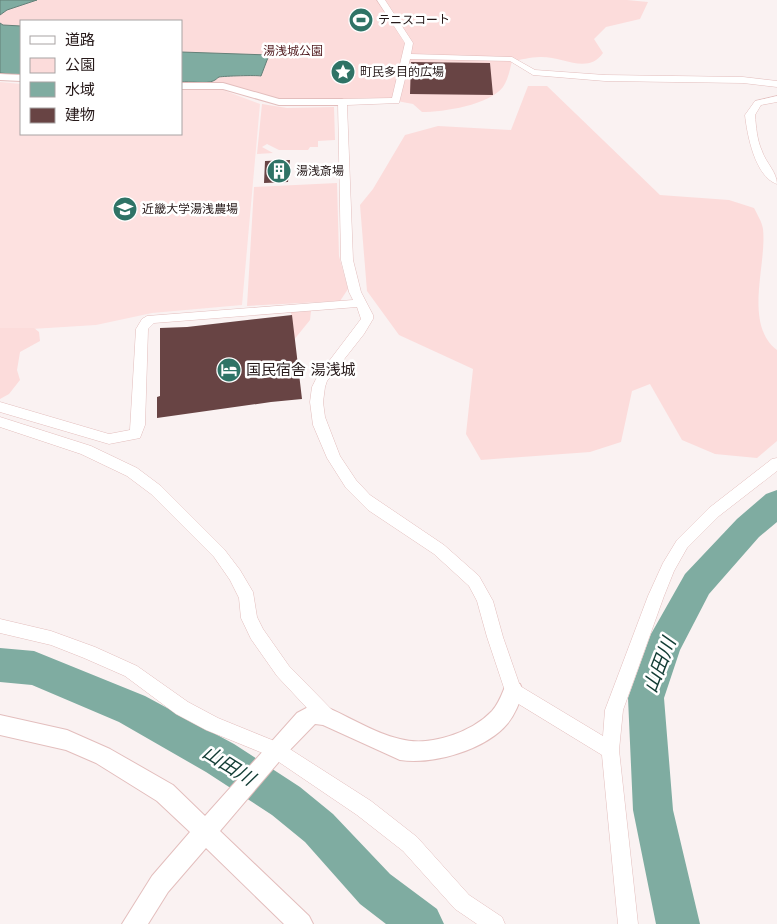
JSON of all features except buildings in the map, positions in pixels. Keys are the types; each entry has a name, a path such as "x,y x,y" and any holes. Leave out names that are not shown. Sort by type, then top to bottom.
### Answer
{"street":[{"path":"182,86 223,86 278,102 396,101 409,47 407,40 381,0"},
{"path":"407,56 512,59 533,72 605,78 744,80 777,84"},
{"path":"0,76 20,78"},
{"path":"777,99 758,103 750,114 760,159 767,171 777,181"},
{"path":"134,924 160,884 204,831 309,717 317,714 327,717 374,740 402,750 429,750 454,744 476,734 498,720 508,706 513,691 508,668 495,637 489,609 476,583 455,560 389,518 360,494 350,483 332,456 318,416 317,389 326,372 365,324 367,315 360,303 349,271 346,252 342,102"},
{"path":"0,407 109,440 130,437 135,434 138,425 142,330 146,322 151,318 360,303"},
{"path":"0,422 86,450 132,472 156,490 219,553 235,575 247,598 249,618 257,634 283,671 327,717"},
{"path":"628,924 610,750 614,710 637,644 668,568 682,544 697,527 777,463"},
{"path":"0,626 52,638 131,671 182,708 272,755 364,808 410,844 462,902 495,924"},
{"path":"513,691 610,750"},
{"path":"0,725 67,740 104,756 165,793 300,924"}],"shaded area":[{"name":"近畿大学湯浅農場","path":"0,82 20,84 20,135 182,135 182,90 223,90 260,104 242,305 152,313 96,325 16,330 0,328"}],"green space":[{"name":"湯浅城公園","path":"0,0 627,0 648,2 640,19 606,27 594,39 603,53 590,63 574,63 548,57 533,57 512,61 508,78 503,87 496,93 477,103 442,111 422,112 413,104 397,101 288,103 233,88 182,86 182,20 20,20 20,78 0,77"},
{"path":"528,86 547,86 660,195 729,200 754,208 763,229 759,293 761,325 767,339 777,350 777,441 757,458 715,454 682,440 650,384 632,391 621,442 590,452 481,460 466,434 473,369 399,335 367,291 360,205 373,189 405,135 438,126 511,130"},
{"path":"262,104 287,108 334,107 335,140 318,141 318,147 310,147 308,150 279,150 267,144 262,147 273,153 257,154"},
{"path":"337,183 339,256 348,289 340,301 247,306 254,187"},
{"path":"311,311 310,320 293,341 291,312"},
{"path":"0,328 34,328 39,332 40,341 20,352 17,370 20,380 9,394 0,399"}],"water":[{"path":"0,0 37,0 7,10 0,15"},
{"path":"0,23 3,25 20,26 20,75 0,73"},
{"path":"182,52 269,55 261,76 219,77 210,82 182,82"}],"waterway":[{"name":"山田川","path":"678,924 653,810 646,698 664,646 697,584 748,528 777,503"},
{"name":"山田川","path":"0,665 34,668 132,709 220,758 286,801 319,828 375,889 422,924"}],"place":[{"name":"テニスコート","path":"361,20"},
{"name":"町民多目的広場","path":"343,72"},
{"name":"湯浅斎場","path":"279,171"},
{"name":"近畿大学湯浅農場","path":"125,209"},
{"name":"国民宿舎 湯浅城","path":"229,370"}]}
